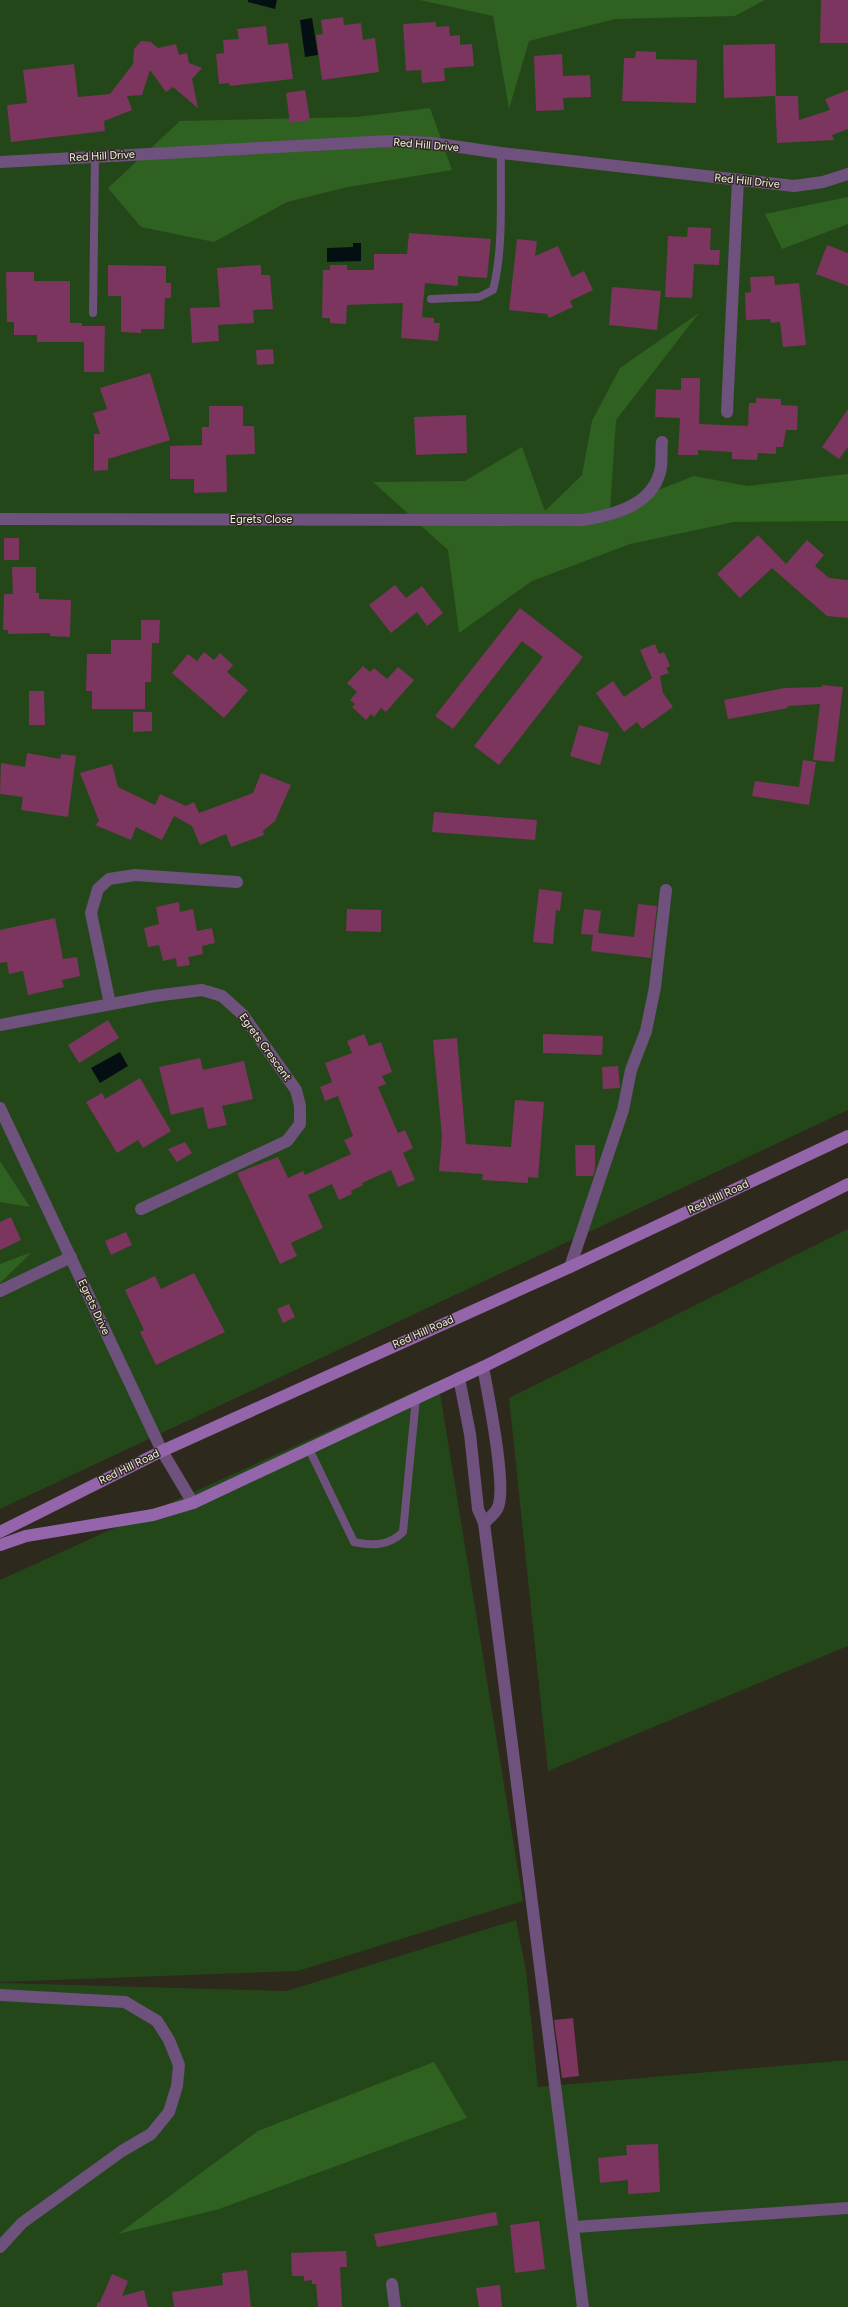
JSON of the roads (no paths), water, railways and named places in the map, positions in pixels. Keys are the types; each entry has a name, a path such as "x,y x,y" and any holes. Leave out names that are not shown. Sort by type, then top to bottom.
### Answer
{"main road":[{"name":"Red Hill Road","path":"0,1532 162,1451 570,1267 848,1136"},
{"path":"0,1545 26,1536 153,1514 193,1503 483,1368 848,1184"}],"street":[{"name":"Red Hill Drive","path":"0,162 389,141 432,143 501,153 794,186 823,182 848,174"},
{"path":"727,412 738,180"},
{"name":"Egrets Close","path":"0,519 582,520 610,516 633,506 651,491 661,468 662,442"},
{"path":"110,1004 92,913 98,889 109,879 135,875 237,882"},
{"path":"570,1267 624,1110 631,1070 646,1031 655,987 666,890"},
{"name":"Egrets Crescent","path":"0,1025 110,1004 202,990 222,996 243,1015 296,1090 300,1106 300,1124 287,1141 141,1209"},
{"name":"Egrets Drive","path":"0,1108 162,1451 193,1503"},
{"path":"0,1291 71,1257"},
{"path":"483,1368 493,1427 501,1496 498,1508 484,1523"},
{"path":"459,1378 470,1434 478,1509 484,1523 583,2307"},
{"path":"0,1995 125,2002 157,2021 169,2040 179,2065 177,2086 169,2112 151,2134 122,2151 22,2223 0,2247"},
{"path":"574,2227 848,2208"},
{"path":"392,2284 395,2307"}],"lane":[{"path":"431,299 480,297 493,290 499,242 501,153"},
{"path":"93,313 95,157"},
{"path":"309,1448 354,1542 368,1545 394,1540 403,1532 416,1398"}]}
